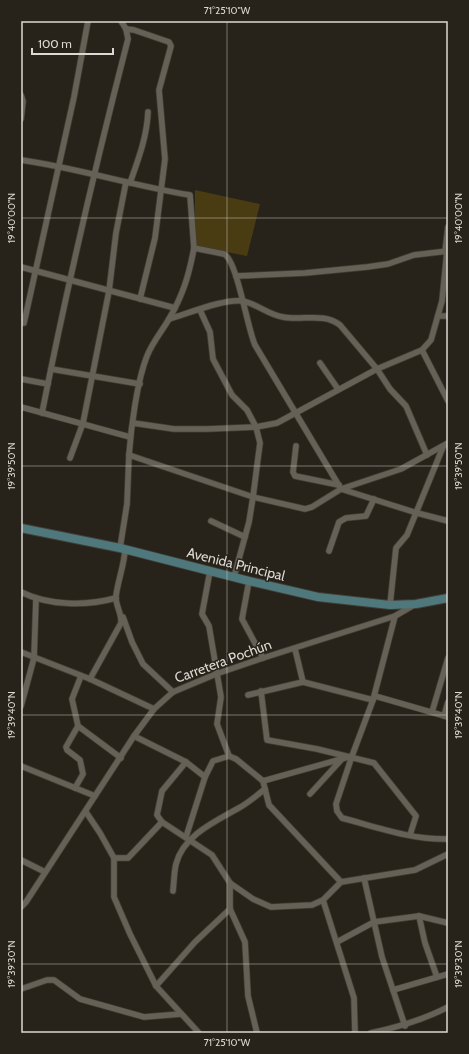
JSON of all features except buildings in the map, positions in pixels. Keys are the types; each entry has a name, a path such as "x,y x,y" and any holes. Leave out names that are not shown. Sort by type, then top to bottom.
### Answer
{"main road":[{"name":"Avenida Principal","path":"21,528 122,549 249,582 318,597 390,605 416,604 448,598"}],"street":[{"path":"24,323 74,97 88,21"},
{"path":"42,413 69,280 93,175 128,39 126,29 121,21"},
{"path":"126,29 134,30 168,42 171,46 159,90 165,159 155,238 140,299"},
{"path":"21,95 23,102 21,119"},
{"path":"70,458 83,423 109,291 116,233 128,183 142,150 148,122 148,112"},
{"path":"21,160 58,165 161,191 190,195 194,248 188,280 175,308 147,355 130,437 127,504 122,549 124,565 119,577 116,598 132,642 143,664 173,692"},
{"path":"133,423 174,429 256,428 277,423 297,414 377,369 422,350 431,340 438,316 443,292 448,227"},
{"path":"194,248 226,255 236,276 255,344 340,487"},
{"path":"236,276 306,273 366,267 388,264 414,255 446,251"},
{"path":"21,267 175,308"},
{"path":"168,319 219,303 242,301 282,317 322,318 335,321 377,369 390,389 406,406 427,455"},
{"path":"200,310 210,332 213,359 232,395 247,410 256,428 260,443 253,497 245,538 234,577"},
{"path":"438,316 448,316"},
{"path":"422,350 448,401"},
{"path":"320,362 338,390"},
{"path":"51,369 140,384"},
{"path":"21,379 48,384"},
{"path":"21,407 130,437"},
{"path":"129,455 253,497 305,509 312,507 340,487 385,476 446,445"},
{"path":"390,605 396,548 406,536 446,445"},
{"path":"296,446 293,472 295,476 340,487 417,513 448,521"},
{"path":"329,551 339,522 346,518 366,516 374,499"},
{"path":"211,521 245,538"},
{"path":"210,571 202,614 209,626 221,697 217,724 229,756"},
{"path":"249,582 242,619 263,658"},
{"path":"21,592 36,599 96,603 116,598"},
{"path":"21,706 34,658 36,599"},
{"name":"Carretera Pochún","path":"21,907 86,812 134,736 154,709 173,692 216,674 395,616 416,604"},
{"path":"90,679 121,624 122,615"},
{"path":"395,616 374,698 336,804 337,811 342,818 410,835 434,839 448,839"},
{"path":"294,649 303,682"},
{"path":"21,652 90,679 154,709"},
{"path":"432,712 448,658"},
{"path":"81,676 72,699 78,726 121,758"},
{"path":"248,695 303,682 446,716 448,702"},
{"path":"260,691 267,740 352,756 374,763 416,816 410,835"},
{"path":"75,788 83,774 80,760 67,750 66,747 78,726"},
{"path":"134,736 186,762 205,777"},
{"path":"173,891 176,863 188,838 205,777 213,761 229,756 236,759 263,781 269,805 341,882"},
{"path":"263,781 352,756"},
{"path":"310,794 342,759"},
{"path":"186,762 162,792 157,815 162,822 212,855 230,884 253,899 270,907 312,905 323,900 341,882 415,870 448,854"},
{"path":"21,766 95,796"},
{"path":"188,838 220,817 237,809 265,789"},
{"path":"86,812 114,858 114,897 130,934 156,986 199,1033"},
{"path":"114,858 128,858 162,822"},
{"path":"21,860 45,872"},
{"path":"364,878 382,957 405,1026"},
{"path":"230,884 230,909 245,942 248,996 257,1033"},
{"path":"323,900 354,998 355,1033"},
{"path":"156,986 195,942 230,909"},
{"path":"419,916 425,943 437,977"},
{"path":"337,942 374,922 419,916 448,923"},
{"path":"393,990 448,974"},
{"path":"21,989 47,980 54,980 80,999 144,1017 181,1014"},
{"path":"371,1033 405,1026 448,1007"}],"shaded area":[{"path":"195,190 260,204 247,256 195,246"}]}
